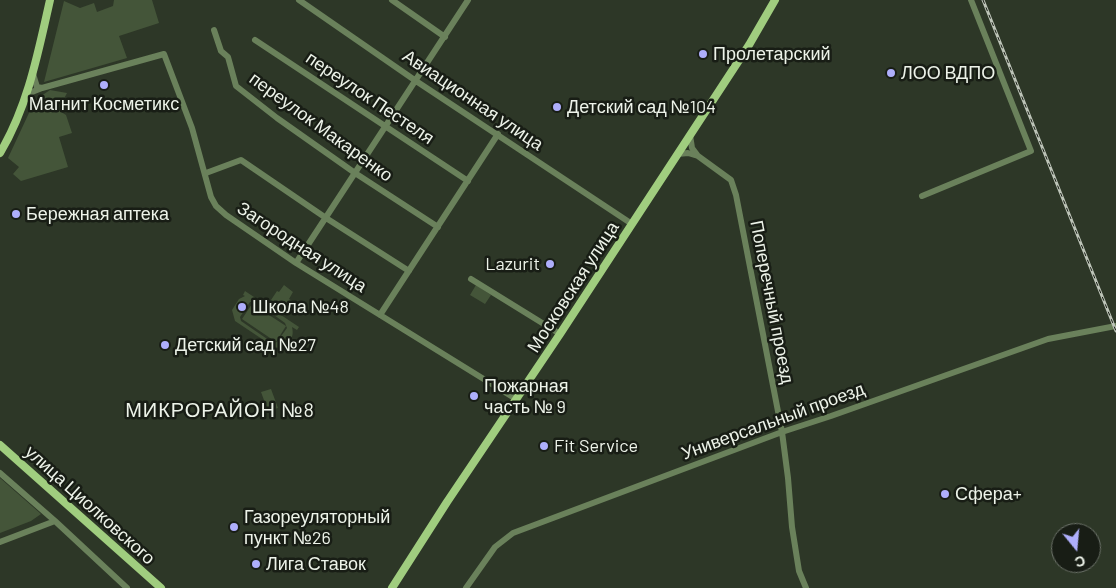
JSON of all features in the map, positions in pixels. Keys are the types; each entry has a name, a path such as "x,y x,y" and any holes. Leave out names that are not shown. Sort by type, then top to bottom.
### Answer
{"main road":[{"path":"0,154 17,120 27,94 50,0"},
{"name":"Московская улица","path":"392,588 754,38 776,0"},
{"name":"улица Циолковского","path":"0,445 161,588"}],"street":[{"name":"Авиационная улица","path":"299,0 416,81 632,224"},
{"path":"392,0 445,36"},
{"path":"296,263 468,0"},
{"path":"922,196 1031,151 971,0"},
{"name":"переулок Макаренко","path":"214,30 221,51 228,57 236,86 277,118 355,173 438,227"},
{"name":"переулок Пестеля","path":"255,40 468,181"},
{"name":"Загородная улица","path":"27,94 42,88 164,54 192,128 206,173 211,197 216,206 226,215 296,263 516,399"},
{"path":"33,74 37,88 42,88"},
{"path":"380,315 498,134"},
{"path":"690,135 692,148 698,156"},
{"path":"678,154 688,153 698,156"},
{"name":"Поперечный проезд","path":"698,156 730,180 736,195 782,432 792,527 800,571 806,588"},
{"path":"206,173 241,160 326,218 409,271"},
{"path":"471,279 560,334"},
{"name":"Универсальный проезд","path":"466,588 495,547 513,533 782,432 1048,339 1116,326"},
{"path":"0,472 55,520 127,588"},
{"path":"0,542 55,520"}],"green space":[{"path":"114,0 152,0 159,23 119,36 127,58 44,82 64,1 80,8 94,3 97,12 113,6"},
{"path":"50,90 67,93 58,110 66,115 72,133 59,137 68,167 21,181 13,174 19,167 8,158 35,100"},
{"path":"284,285 293,292 289,299 294,302 286,315 269,303 277,291 279,292"},
{"path":"476,285 491,295 485,304 470,295"},
{"path":"245,291 299,327 297,330 292,327 292,338 288,343 278,348 235,321 232,310 239,299 245,296 243,295","holes":["250,302 256,302 285,323 287,328 277,342 273,343 241,321 240,317"]},
{"path":"252,304 286,326 276,342 242,319"},
{"path":"271,389 278,408 268,411 261,392"},
{"path":"0,478 41,514 31,521 0,533"}],"railway":[{"path":"983,0 1116,331"}],"place":[{"name":"Пролетарский","path":"703,54"},
{"name":"ЛОО ВДПО","path":"891,73"},
{"name":"Магнит Косметикс","path":"104,85"},
{"name":"Детский сад №104","path":"557,107"},
{"name":"Бережная аптека","path":"16,214"},
{"name":"Lazurit","path":"550,264"},
{"name":"Школа №48","path":"242,307"},
{"name":"Детский сад №27","path":"165,345"},
{"name":"Пожарная часть № 9","path":"474,396"},
{"name":"Fit Service","path":"544,446"},
{"name":"Сфера+","path":"945,494"},
{"name":"Газореуляторный пункт №26","path":"234,527"},
{"name":"Лига Ставок","path":"256,564"}],"district":[{"name":"МИКРОРАЙОН №8","path":"220,410"}]}
